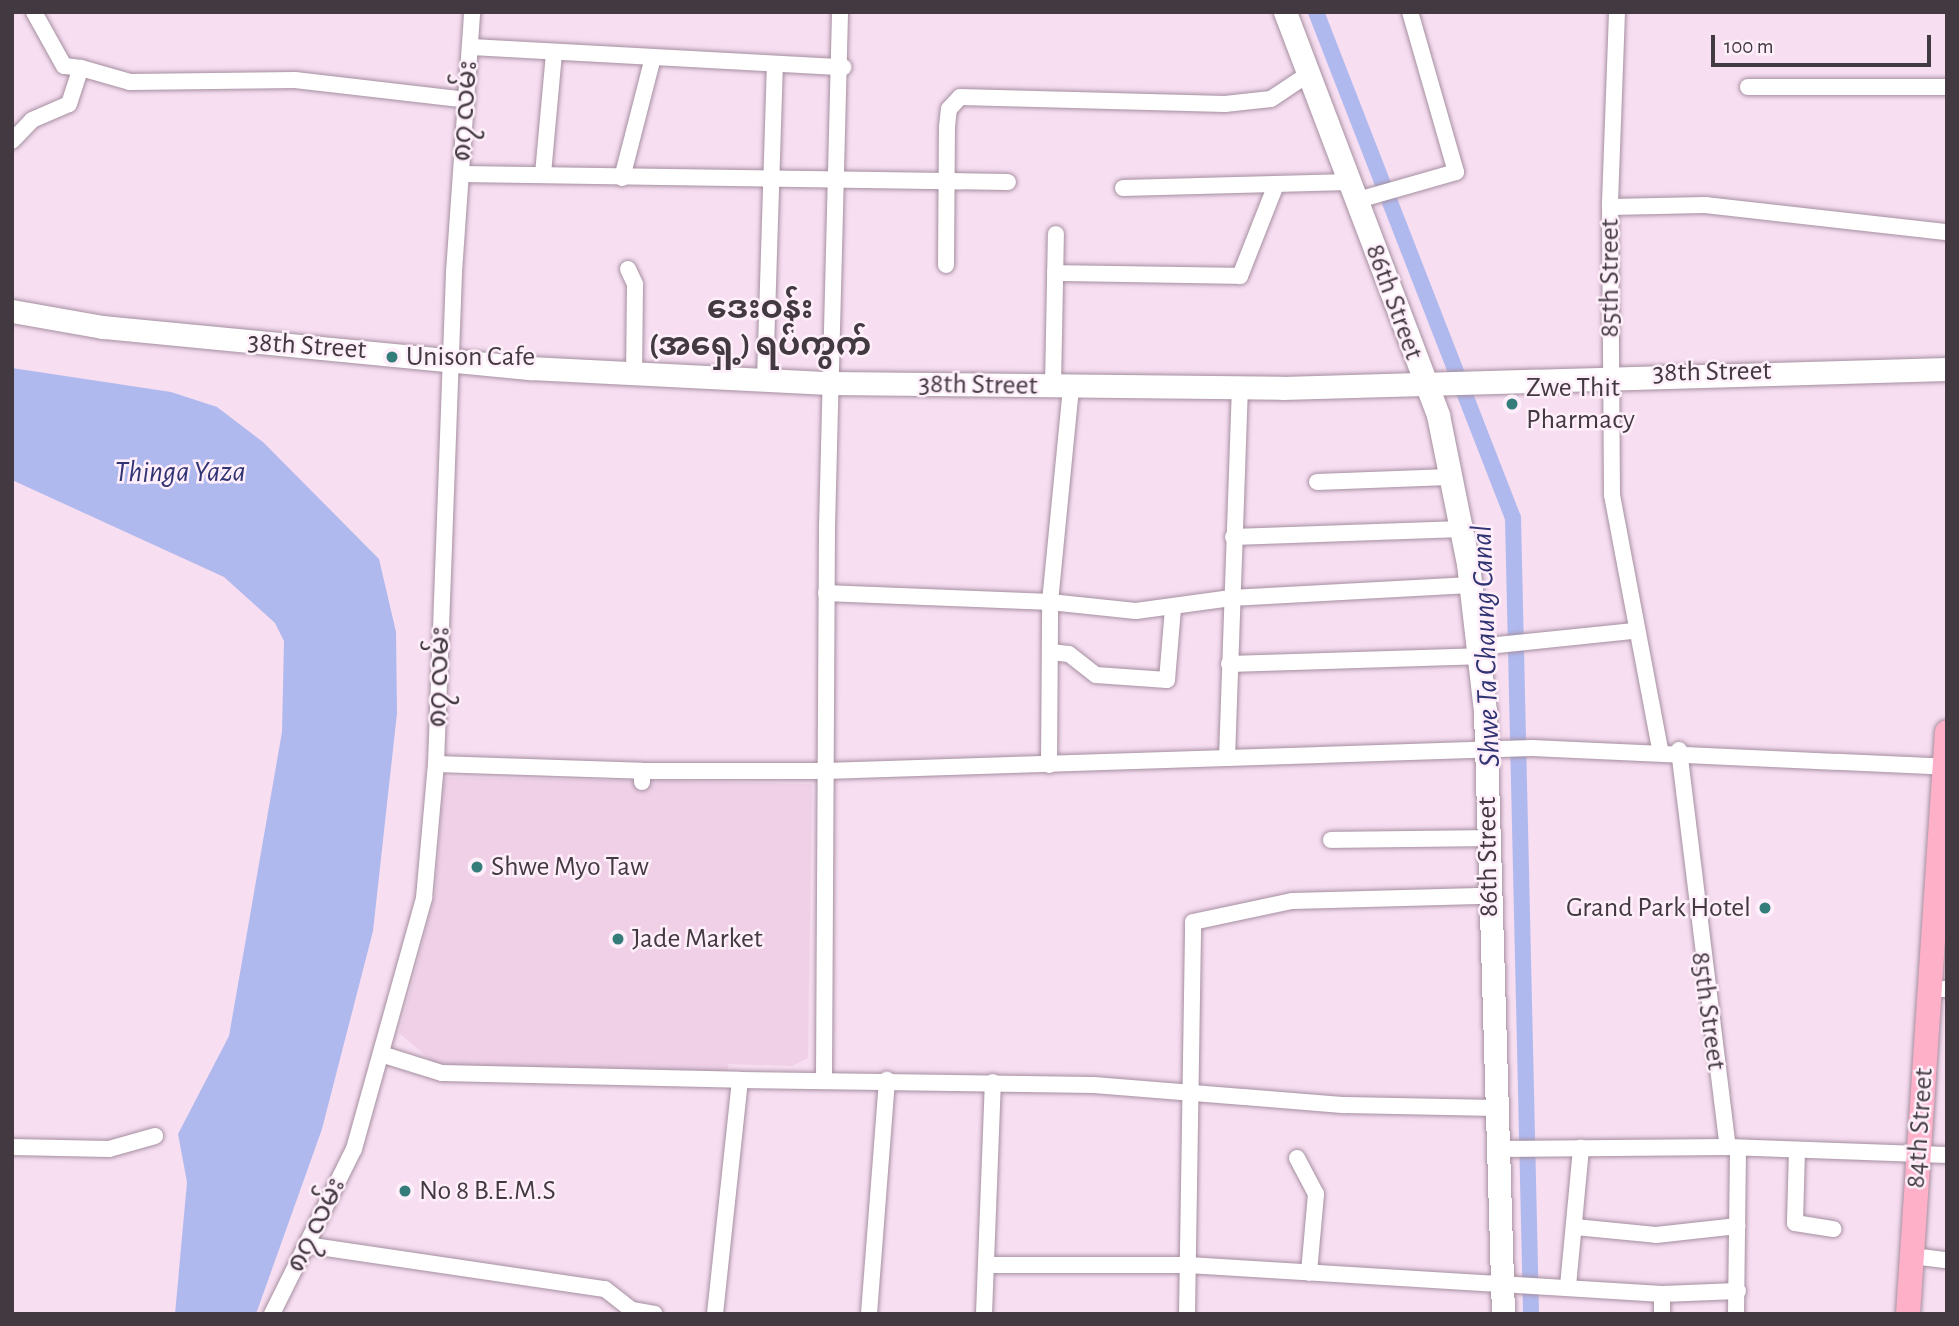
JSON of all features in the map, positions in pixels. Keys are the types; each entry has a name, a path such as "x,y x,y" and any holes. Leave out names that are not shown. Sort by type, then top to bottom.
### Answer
{"main road":[{"name":"86th Street","path":"1285,12 1307,75 1445,383 1438,415 1471,585 1487,748 1488,895 1496,1108 1505,1149 1510,1285 1503,1314"},
{"name":"38th Street","path":"12,311 130,330 634,375 829,383 1240,388 1445,383 1609,374 1947,369"},
{"name":"84th Street","path":"1908,1314 1918,1153 1938,989 1947,732"}],"street":[{"path":"34,12 64,66 130,82 295,79 467,100"},
{"name":"၈၇ လမ်း","path":"272,1314 354,1149 424,898 436,764 451,358 471,12"},
{"path":"824,1078 829,383 843,67 840,12"},
{"name":"85th Street","path":"1618,12 1610,207 1609,374 1612,495 1634,631 1660,749"},
{"path":"1123,188 1275,187 1360,193 1393,191 1456,172 1416,14"},
{"path":"470,47 843,67"},
{"path":"543,174 554,52"},
{"path":"622,178 653,57"},
{"path":"765,380 775,65"},
{"path":"12,141 32,120 69,104 81,68"},
{"path":"946,265 945,182 949,109 960,97 1225,104 1271,99 1307,75"},
{"path":"1748,87 1947,87"},
{"path":"461,174 1009,182"},
{"path":"1055,273 1240,276 1275,187"},
{"path":"1610,207 1705,205 1947,232"},
{"path":"1049,765 1050,602 1062,387 1055,273 1056,234"},
{"path":"628,269 635,284 634,375"},
{"path":"1227,758 1228,664 1240,388"},
{"path":"1317,482 1449,477"},
{"path":"1233,537 1462,529"},
{"path":"826,593 1172,609 1231,598 1471,585"},
{"path":"1050,652 1069,654 1096,675 1167,680 1172,609"},
{"path":"1228,664 1478,652 1524,643 1634,631"},
{"path":"436,764 642,776 1532,748 1660,749 1946,767"},
{"name":"85th Street","path":"1679,750 1733,1147 1738,1226 1736,1314"},
{"path":"1331,840 1487,838"},
{"path":"1187,1314 1194,1093 1193,922 1292,901 1488,895"},
{"path":"381,1054 442,1073 740,1080 824,1078 993,1082 1496,1108"},
{"path":"715,1314 740,1080"},
{"path":"869,1314 887,1080"},
{"path":"984,1314 993,1082"},
{"path":"12,1147 109,1149 155,1136"},
{"path":"1505,1149 1733,1147 1947,1155"},
{"path":"1568,1286 1581,1148"},
{"path":"1797,1150 1795,1223 1834,1229"},
{"path":"1297,1158 1316,1194 1309,1273"},
{"path":"1575,1227 1656,1235 1738,1226"},
{"path":"306,1245 605,1289 632,1310 654,1314"},
{"path":"1912,1256 1947,1260"},
{"path":"986,1265 1188,1265 1662,1293 1738,1291"},
{"path":"1662,1293 1662,1314"}],"shaded area":[{"name":"Jade Market","path":"444,777 812,784 808,1058 792,1066 728,1064 727,1078 441,1069 399,1033 435,896"}],"water":[{"name":"Thinga Yaza","path":"12,368 171,392 217,407 263,442 379,559 396,632 397,713 373,931 322,1129 256,1314 175,1314 187,1182 178,1134 229,1036 282,732 284,641 275,623 224,577 12,480"}],"waterway":[{"name":"Shwe Ta Chaung Canal","path":"1316,12 1513,518 1531,1314"}],"place":[{"name":"Unison Cafe","path":"392,357"},
{"name":"Zwe Thit Pharmacy","path":"1512,404"},
{"name":"Shwe Myo Taw","path":"477,867"},
{"name":"Grand Park Hotel","path":"1765,908"},
{"name":"Jade Market","path":"618,939"},
{"name":"No 8 B.E.M.S","path":"405,1191"}],"district":[{"name":"ဒေးဝန်း (အရှေ့) ရပ်ကွက်","path":"760,328"}]}
